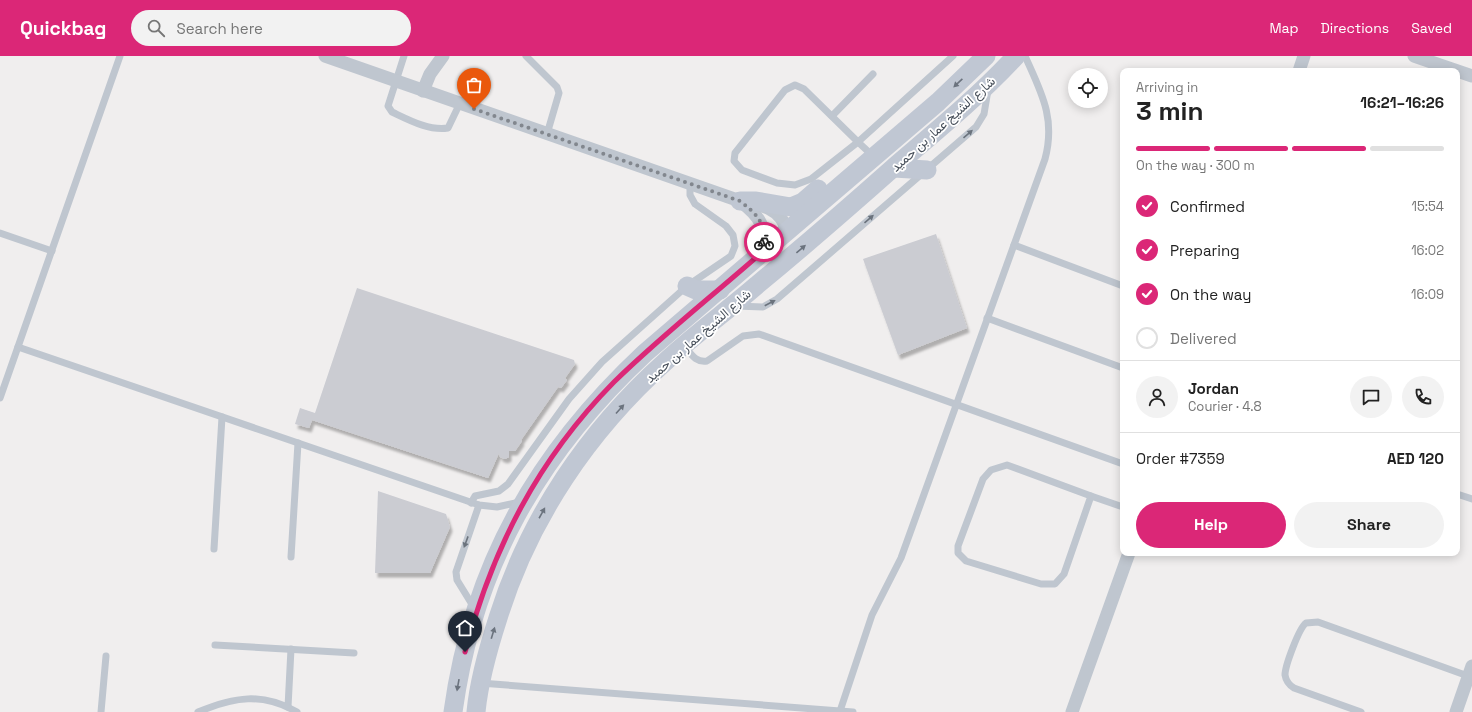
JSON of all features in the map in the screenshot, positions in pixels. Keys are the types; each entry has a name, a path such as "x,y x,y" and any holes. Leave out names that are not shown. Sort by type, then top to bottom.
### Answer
{"street":[{"path":"325,56 395,82 460,103 690,184 740,201 772,209 782,218 787,231 787,241 782,250 710,314 702,331"},
{"path":"423,91 430,74 443,56"},
{"name":"شارع الشيخ عمار بن حميد","path":"453,712 461,669 476,613 496,556 523,502 557,449 597,400 645,353 938,102 986,56"},
{"name":"شارع الشيخ عمار بن حميد","path":"476,712 480,683 488,648 515,571 532,531 576,460 602,428 650,376 835,220 989,84 1016,56"},
{"path":"1299,68 1304,56"},
{"path":"1418,57 1449,68"},
{"path":"1460,72 1472,76"},
{"path":"740,201 756,201 792,207 803,202 848,164 859,160 872,158"},
{"path":"894,168 927,170"},
{"path":"740,201 755,213 763,226 764,240 760,254"},
{"path":"687,286 696,290 720,290"},
{"path":"1072,712 1128,556"},
{"path":"1456,712 1470,671"}],"lane":[{"path":"0,398 120,56"},
{"path":"404,56 388,106 392,112 417,123 440,129 448,128 460,103"},
{"path":"526,56 557,87 559,93 547,134"},
{"path":"872,158 858,142 802,87 791,86 785,90 735,153 735,165 742,170 777,183 795,185 811,179 858,142 953,56"},
{"path":"840,711 867,628 880,596 901,558 1045,159 1050,137 1049,114 1025,56"},
{"path":"832,116 873,74"},
{"path":"732,306 758,307 773,302 927,170 980,123 984,114 989,84"},
{"path":"471,502 475,496 499,491 508,484 555,418 585,380 619,345 687,286 731,256 735,246 735,241 730,230 695,204 690,195 690,184"},
{"path":"0,233 52,251"},
{"path":"1014,245 1120,285"},
{"path":"987,318 1120,367"},
{"path":"684,346 698,361 707,361 743,336 759,334 1120,463"},
{"path":"18,346 480,505 501,507 523,502"},
{"path":"214,550 222,417"},
{"path":"291,557 298,443"},
{"path":"1091,496 1064,574 1055,584 1041,584 962,560 958,553 958,546 983,479 986,474 996,468 1013,466 1120,507"},
{"path":"1460,495 1472,499"},
{"path":"476,613 469,598 457,580 456,572 480,505"},
{"path":"1361,712 1294,688 1287,681 1285,672 1300,628 1306,623 1318,622 1470,671"},
{"path":"215,645 354,653"},
{"path":"288,707 291,649"},
{"path":"101,712 106,656"},
{"path":"480,683 853,712"},
{"path":"198,712 225,702 246,698 268,700 297,712"}],"building":[{"path":"936,234 967,328 898,355 863,259"},
{"path":"357,288 574,360 575,364 565,378 567,380 561,388 558,387 515,451 509,451 509,457 505,459 500,457 499,453 488,478 312,420 309,428 295,424 300,408 315,413"},
{"path":"378,491 446,514 450,527 430,573 375,573"}],"way so far":[{"path":"474,109 740,201 760,219 765,233 764,242"}],"route":[{"path":"465,652 482,593 496,556 513,519 557,449 597,400 613,384 661,338 720,290 760,254 764,242"}]}
